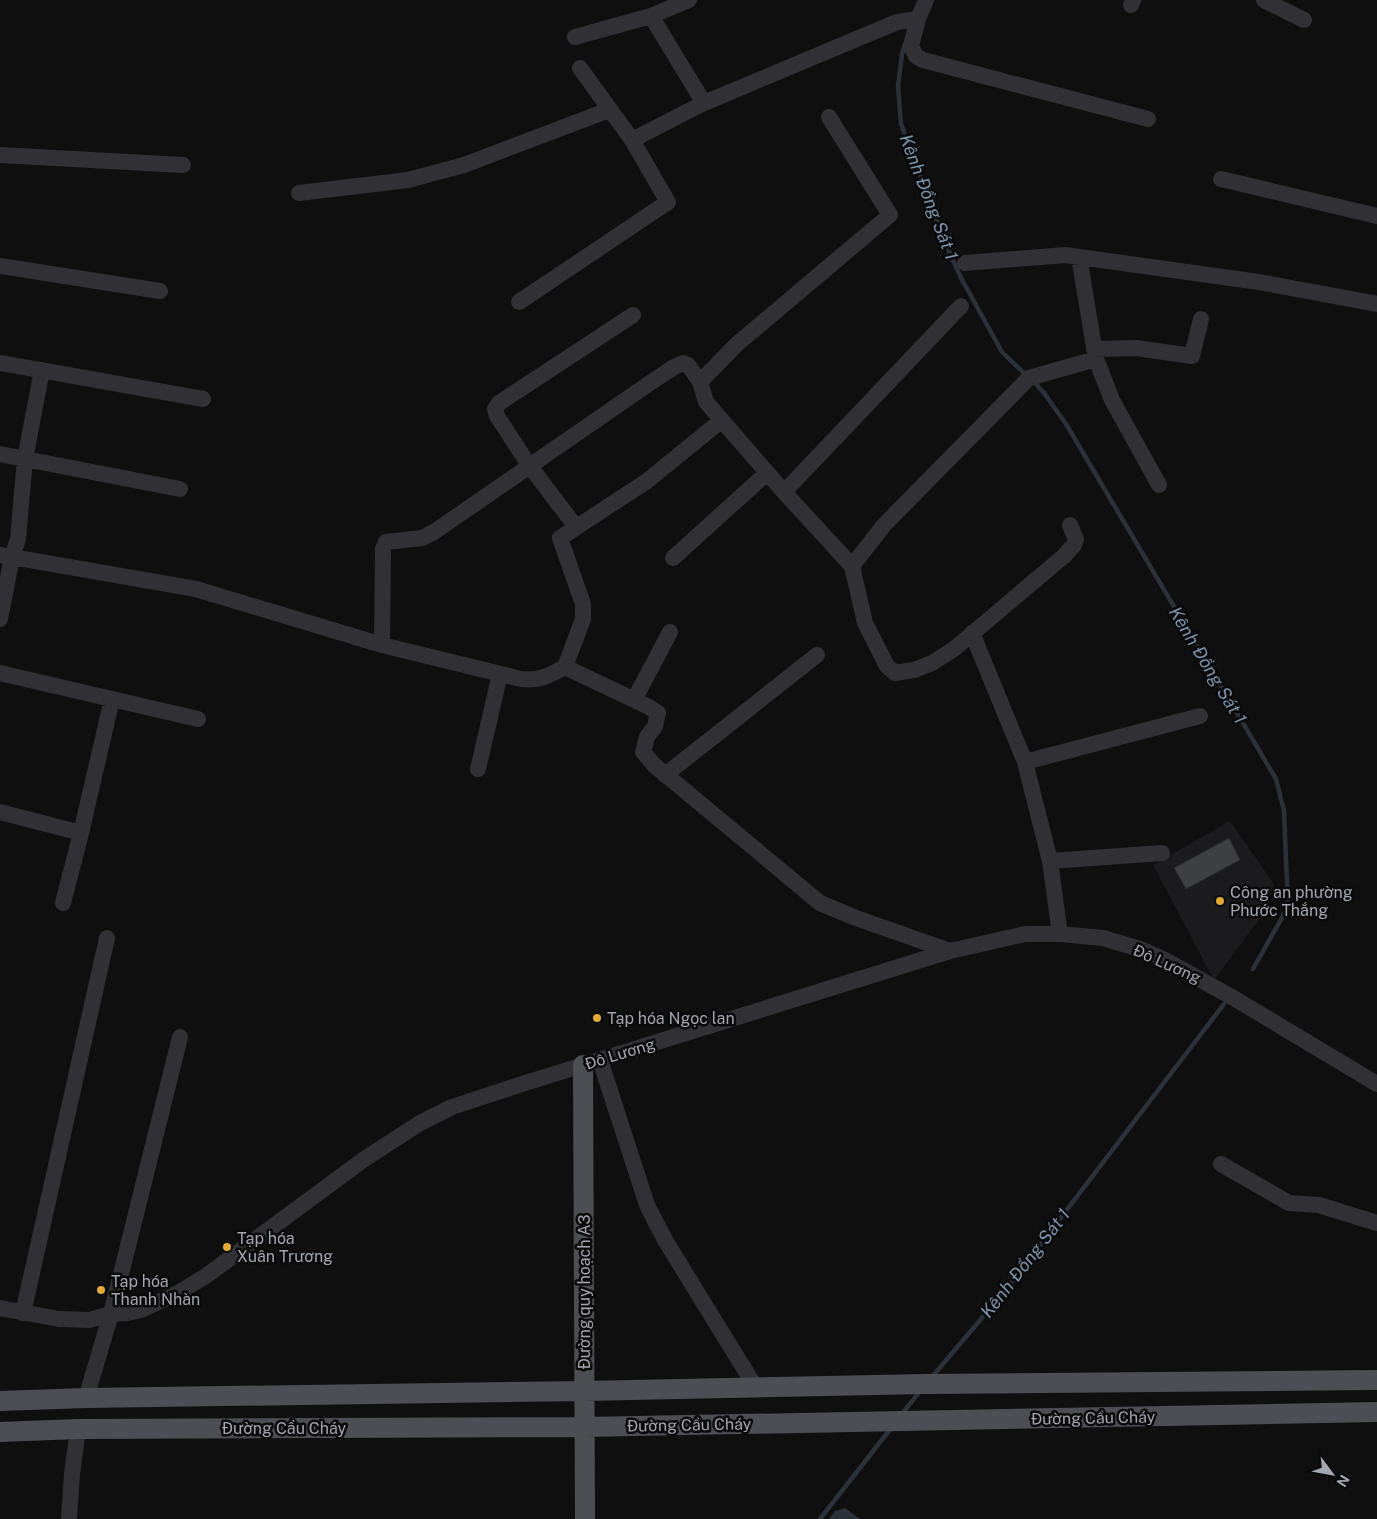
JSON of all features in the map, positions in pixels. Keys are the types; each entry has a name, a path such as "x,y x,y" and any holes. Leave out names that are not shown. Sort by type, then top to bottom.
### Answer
{"main road":[{"name":"Đường quy hoạch A3","path":"585,1519 584,1391 591,1063"},
{"name":"Đường Cầu Cháy","path":"0,1401 926,1384 1377,1380"},
{"name":"Đường Cầu Cháy","path":"0,1432 78,1429 585,1427 1377,1412"}],"street":[{"path":"575,37 651,16 689,0"},
{"path":"926,0 917,20 911,46 916,56 924,60 1148,119"},
{"path":"1264,0 1304,20"},
{"path":"651,16 704,104"},
{"path":"632,140 704,104 897,22 917,20"},
{"path":"519,302 668,202 632,140 580,68"},
{"path":"300,193 408,180 446,170 480,160 609,110"},
{"path":"700,382 737,344 890,215 830,117"},
{"path":"0,155 183,165"},
{"path":"1221,179 1377,216"},
{"path":"965,263 1065,255 1259,282 1377,304"},
{"path":"1079,258 1095,354 1112,400 1159,485"},
{"path":"0,266 160,290"},
{"path":"784,492 961,306"},
{"path":"576,527 529,465 497,416 495,409 633,315"},
{"path":"852,566 884,525 1029,378 1095,354 1136,348 1192,356 1201,319"},
{"path":"0,363 203,399"},
{"path":"382,645 383,549 385,544 389,541 422,538 434,532 529,465 683,363 688,365 700,382 706,402 767,473 852,566 864,623 887,666 895,672 914,670 932,663 954,649 1064,556 1074,545 1076,539 1070,525"},
{"path":"0,619 6,556 18,539 25,459 42,370"},
{"path":"6,556 196,589 382,645 500,674 535,680 547,677 565,667 583,619 583,604 560,538 647,481 722,420"},
{"path":"0,454 180,489"},
{"path":"674,558 767,473"},
{"path":"634,700 670,632"},
{"path":"972,633 1025,762 1050,861 1060,934"},
{"path":"665,775 817,655"},
{"path":"565,667 658,713 655,726 647,737 643,752 654,765 820,903 856,918 950,951"},
{"path":"0,673 198,719"},
{"path":"478,769 500,674"},
{"path":"63,903 112,700"},
{"path":"1025,762 1200,716"},
{"path":"0,812 81,833"},
{"path":"1050,861 1162,853"},
{"name":"Đô Lương","path":"0,1308 59,1320 89,1320 111,1314 128,1314 141,1310 178,1293 221,1264 363,1160 420,1123 452,1107 950,951 1025,934 1060,934 1103,938 1143,950 1238,1000 1377,1084"},
{"path":"23,1313 107,938"},
{"path":"86,1398 111,1314 180,1037"},
{"path":"591,1063 647,1205 665,1240 756,1388"},
{"path":"1221,1164 1289,1203 1319,1205 1377,1223"},
{"path":"69,1519 78,1429"}],"shaded area":[{"name":"Công an phường Phước Thắng","path":"1230,821 1274,884 1260,918 1214,980 1153,865"},
{"path":"845,1508 860,1519 829,1519 835,1511"}],"building":[{"path":"1229,838 1240,860 1186,889 1174,868"}],"waterway":[{"name":"Kênh Đồng Sát 1","path":"905,44 898,86 901,124 947,247 961,278 1002,352 1026,375"},
{"name":"Kênh Đồng Sát 1","path":"1034,382 1066,424 1276,779 1284,811 1288,907 1253,969"},
{"name":"Kênh Đồng Sát 1","path":"931,1378 1004,1292 1224,1004"},
{"name":"Kênh Đồng Sát 1","path":"901,1415 921,1390"},
{"name":"Kênh Đồng Sát 1","path":"820,1519 892,1427"}],"place":[{"name":"Công an phường Phước Thắng","path":"1220,901"},
{"name":"Tạp hóa Ngọc lan","path":"597,1018"},
{"name":"Tạp hóa Xuân Trương","path":"227,1247"},
{"name":"Tạp hóa Thanh Nhàn","path":"101,1290"}]}
